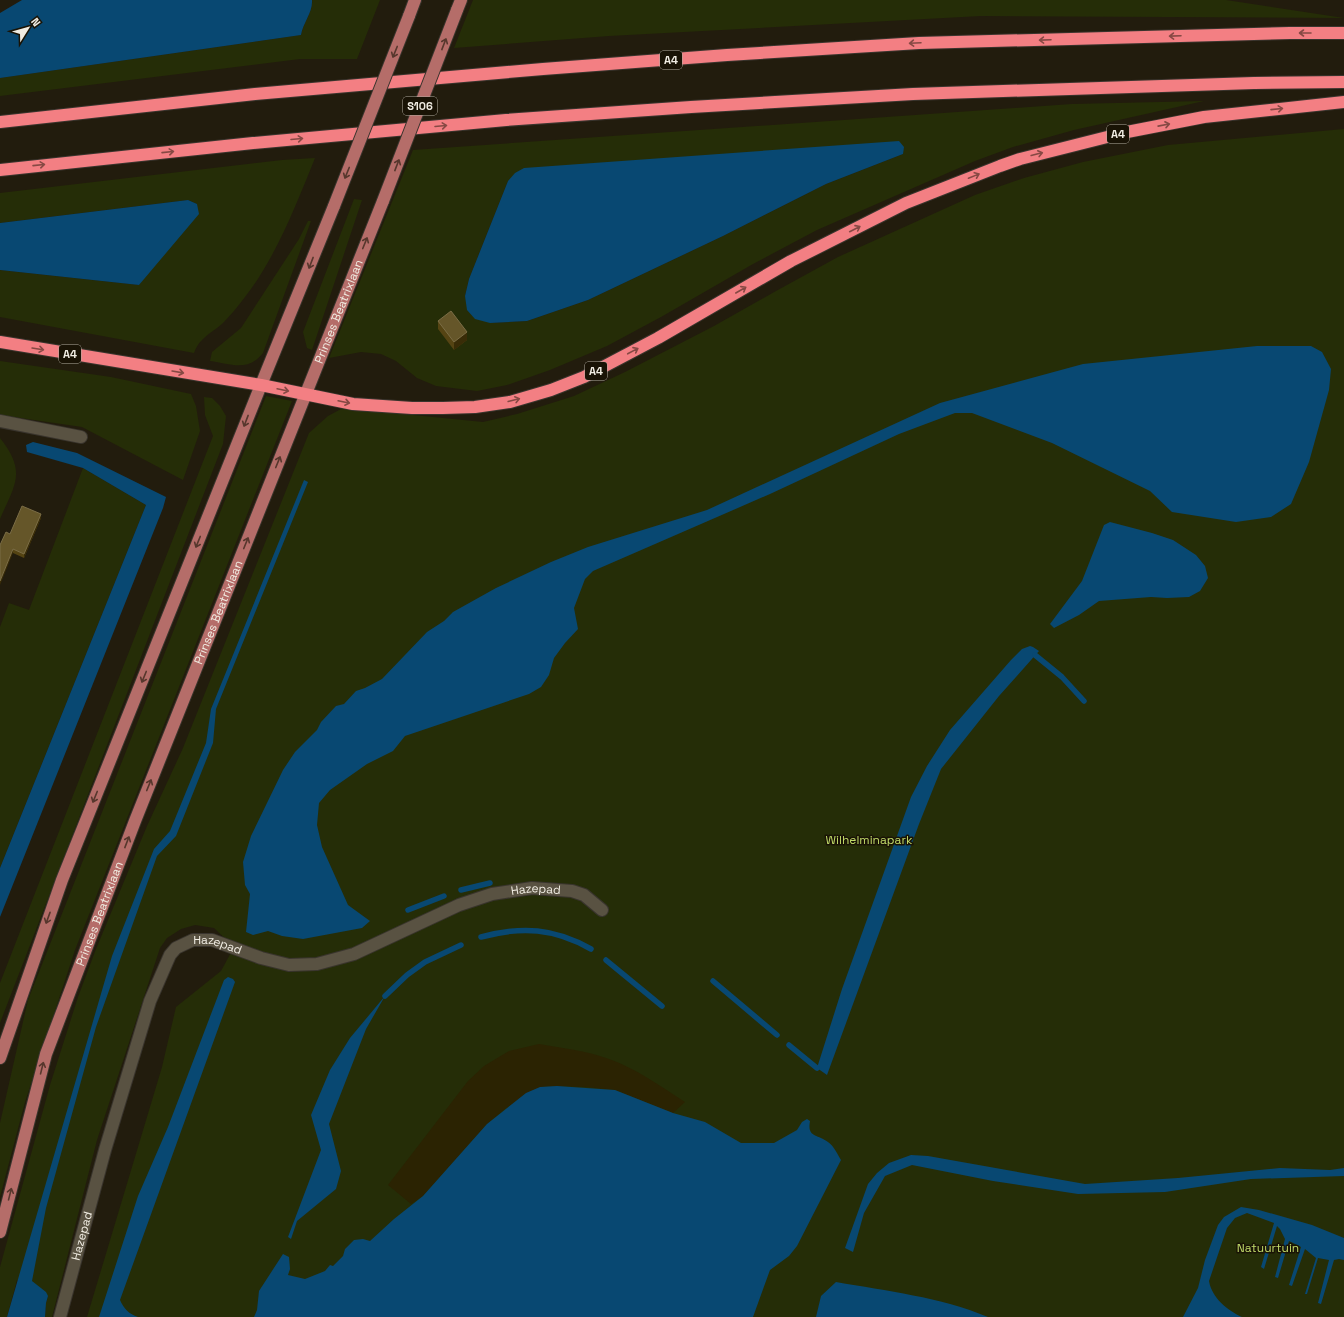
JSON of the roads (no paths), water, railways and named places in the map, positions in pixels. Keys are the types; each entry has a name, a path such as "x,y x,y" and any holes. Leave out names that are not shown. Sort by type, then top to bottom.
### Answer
{"highway":[{"name":"A4","path":"0,122 256,94 543,69 727,55 919,43 1290,33 1344,33"},
{"path":"0,170 269,141 506,120 691,106 913,94 1344,82"},
{"name":"A4","path":"0,342 261,385 353,404 412,408 443,408 475,407 510,402 551,390 584,377 658,338 806,254 906,204 1020,159 1127,132 1197,118 1344,102"}],"main road":[{"path":"0,1058 62,880 334,206 415,0"},
{"name":"Prinses Beatrixlaan","path":"0,1232 46,1054 135,821 306,394 459,5"}],"street":[{"path":"0,421 81,437"},
{"name":"Hazepad","path":"60,1317 105,1150 150,1001 170,955 176,948 193,940 212,940 261,958 289,965 317,964 354,954 458,905 492,894 532,888 572,891 584,895 602,910"}],"water":[{"path":"22,0 312,0 312,4 301,35 0,78 0,13"},
{"path":"899,141 904,147 903,154 826,184 723,236 588,300 527,321 490,323 475,319 467,310 465,296 469,279 508,181 515,173 524,168"},
{"path":"188,200 197,204 199,214 139,285 0,270 0,223"},
{"path":"1257,346 1311,346 1322,352 1331,369 1329,390 1309,462 1291,504 1271,517 1236,522 1172,512 1150,491 1052,443 972,413 955,413 899,434 770,494 593,571 585,579 574,608 578,629 554,658 549,675 541,687 529,694 405,736 393,751 367,764 330,790 319,803 317,825 322,847 348,905 370,921 362,928 303,939 282,936 268,931 253,935 246,932 250,894 245,885 243,862 251,836 283,770 295,752 317,730 321,722 336,706 344,704 356,691 382,679 427,632 444,621 453,612 496,588 551,562 588,547 707,510 940,403 1083,364"},
{"path":"33,442 77,453 166,497 163,508 0,917 0,868 146,505 83,468 27,452 26,445"},
{"path":"304,480 308,482 216,709 213,743 176,836 157,856 96,1027 46,1208 32,1281 46,1292 48,1296 45,1317 7,1317 112,956 154,849 170,831 206,743 211,709"},
{"path":"1110,522 1173,540 1196,555 1205,566 1208,578 1200,591 1189,597 1151,597 1099,601 1079,615 1054,628 1050,624 1082,581 1104,525"},
{"path":"1030,646 1039,651 999,696 941,769 919,824 827,1075 817,1068 842,989 911,797 927,766 950,730 1011,660 1022,649"},
{"path":"228,977 233,979 235,982 120,1300 127,1311 138,1317 99,1317 138,1196 168,1127 224,980"},
{"path":"385,996 366,1029 329,1124 341,1171 336,1189 297,1221 291,1239 288,1237 321,1150 311,1115 330,1070 350,1038"},
{"path":"557,1086 615,1090 673,1113 705,1122 741,1143 774,1143 797,1130 802,1122 807,1119 810,1121 809,1126 811,1133 824,1139 832,1146 841,1160 797,1246 789,1256 770,1270 753,1317 254,1317 257,1310 259,1291 283,1254 289,1257 290,1269 288,1275 305,1279 325,1271 330,1265 333,1266 343,1256 345,1249 354,1240 363,1239 370,1241 394,1219 423,1196 487,1124 526,1093 540,1087"},
{"path":"911,1155 928,1156 1085,1184 1178,1178 1280,1168 1330,1170 1344,1168 1344,1176 1251,1179 1165,1192 1078,1194 993,1181 912,1165 885,1176 864,1213 853,1252 845,1248 868,1184 877,1173 889,1163"},
{"path":"1241,1207 1259,1210 1312,1225 1344,1238 1344,1260 1334,1260 1321,1304 1318,1303 1329,1260 1318,1258 1307,1294 1305,1294 1316,1258 1305,1249 1292,1286 1289,1285 1301,1247 1289,1241 1278,1278 1275,1277 1285,1239 1277,1226 1264,1269 1261,1267 1274,1223 1247,1213 1235,1218 1227,1228 1209,1281 1213,1293 1221,1303 1242,1317 1183,1317 1198,1288 1205,1260 1218,1225 1224,1217"},
{"path":"836,1282 951,1304 988,1317 816,1317 821,1296"}],"waterway":[{"path":"1035,655 1062,677 1084,701"},
{"path":"461,890 490,883"},
{"path":"408,910 444,896"},
{"path":"481,937 510,931 538,931 564,937 591,949"},
{"path":"385,996 407,975 425,962 461,945"},
{"path":"606,960 662,1006"},
{"path":"713,981 777,1035"},
{"path":"789,1045 817,1068"}],"park label":[{"name":"Wilhelminapark","path":"869,840"},
{"name":"Natuurtuin","path":"1268,1248"}]}
